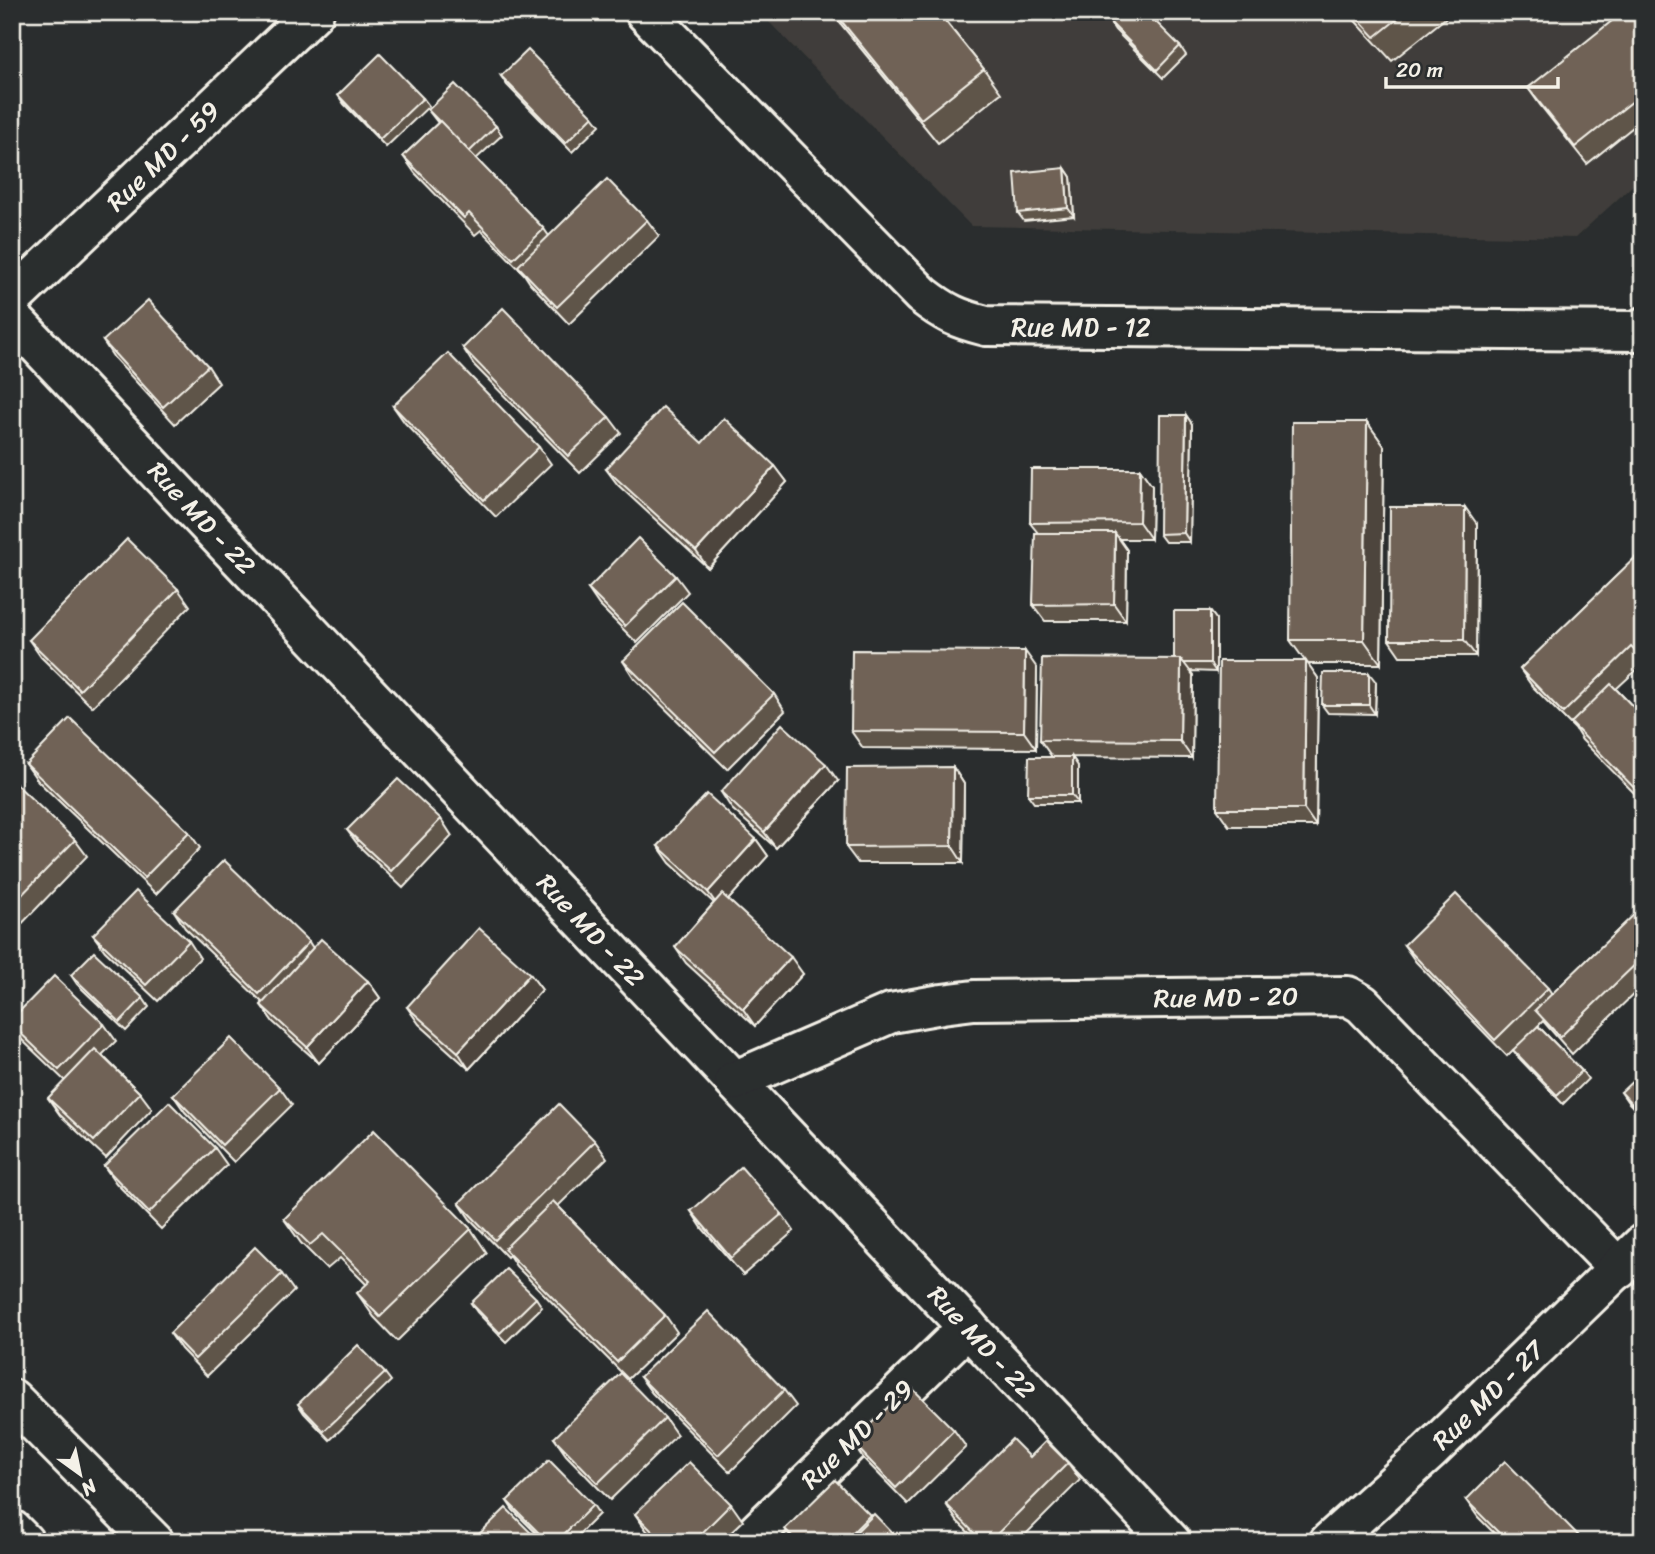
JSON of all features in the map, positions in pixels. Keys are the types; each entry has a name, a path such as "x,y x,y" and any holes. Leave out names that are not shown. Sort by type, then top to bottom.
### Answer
{"street":[{"name":"Rue MD - 59","path":"12,299 314,12"},
{"name":"Rue MD - 12","path":"645,12 922,295 943,311 967,321 986,326 1642,331"},
{"name":"Rue MD - 22","path":"12,318 1171,1542"},
{"name":"Rue MD - 20","path":"734,1081 891,1013 942,1004 974,1000 1348,996 1362,1004 1631,1256"},
{"name":"Rue MD - 27","path":"1329,1542 1429,1452 1631,1256"},
{"name":"Rue MD - 29","path":"747,1542 968,1327"},
{"path":"12,1399 154,1542"},
{"path":"12,1530 24,1542"}],"shaded area":[{"path":"759,12 1643,12 1643,176 1575,238 971,226"}],"building":[{"path":"834,12 938,12 984,69 921,119"},
{"path":"1118,12 1146,12 1180,46 1157,70 1109,21"},
{"path":"1352,12 1406,12 1375,37"},
{"path":"1623,12 1643,12 1643,93 1575,147 1528,88"},
{"path":"528,50 593,116 566,143 501,76"},
{"path":"380,54 423,98 380,139 338,95"},
{"path":"455,84 496,126 469,152 428,110"},
{"path":"440,121 544,229 513,259 469,213 464,218 403,156"},
{"path":"1065,168 1068,208 1018,213 1015,173"},
{"path":"607,179 647,220 557,307 518,266"},
{"path":"148,300 208,366 163,407 103,341"},
{"path":"503,308 609,417 568,456 463,348"},
{"path":"448,353 539,447 484,500 393,406"},
{"path":"663,407 702,443 724,418 775,466 696,551 606,469"},
{"path":"1160,415 1186,415 1184,533 1159,534"},
{"path":"1292,422 1367,422 1364,640 1290,640"},
{"path":"1031,469 1140,469 1139,522 1030,523"},
{"path":"1390,507 1465,507 1464,640 1389,640"},
{"path":"1035,533 1115,533 1114,604 1033,605"},
{"path":"638,538 676,576 625,626 588,589"},
{"path":"127,539 178,589 80,690 29,640"},
{"path":"1643,550 1643,659 1631,647 1563,713 1520,669"},
{"path":"682,602 774,694 715,752 623,661"},
{"path":"1174,611 1210,611 1210,663 1184,663 1181,659 1174,659"},
{"path":"852,650 1025,651 1024,732 851,731"},
{"path":"1042,658 1181,659 1180,741 1040,740"},
{"path":"1219,661 1306,661 1304,809 1217,809"},
{"path":"1323,673 1369,673 1369,705 1322,705"},
{"path":"1611,684 1643,717 1643,797 1571,723"},
{"path":"70,718 189,832 144,878 26,764"},
{"path":"782,724 826,764 764,832 721,792"},
{"path":"1029,757 1072,757 1072,795 1028,795"},
{"path":"953,767 952,846 846,847 847,768"},
{"path":"398,779 441,819 391,871 347,830"},
{"path":"16,784 75,840 12,905 12,788"},
{"path":"707,794 756,839 708,892 658,846"},
{"path":"224,860 309,942 259,994 174,911"},
{"path":"136,891 189,941 146,985 93,935"},
{"path":"722,894 791,957 743,1009 675,947"},
{"path":"1456,894 1548,988 1495,1040 1404,945"},
{"path":"1643,906 1643,957 1560,1037 1535,1010"},
{"path":"479,928 530,974 458,1052 407,1007"},
{"path":"321,939 368,981 307,1047 261,1005"},
{"path":"94,952 143,998 120,1022 71,975"},
{"path":"54,976 104,1024 59,1070 12,1025 12,1019"},
{"path":"1538,1026 1582,1071 1557,1095 1513,1050"},
{"path":"231,1038 280,1088 222,1145 173,1095"},
{"path":"95,1049 140,1093 94,1141 48,1098"},
{"path":"1643,1050 1643,1061 1637,1055"},
{"path":"1639,1075 1643,1078 1643,1116 1621,1092"},
{"path":"169,1102 215,1148 149,1213 104,1166"},
{"path":"559,1104 595,1141 495,1240 459,1203"},
{"path":"374,1130 471,1229 380,1317 357,1293 370,1281 323,1234 310,1245 284,1219"},
{"path":"741,1167 782,1214 731,1258 691,1211"},
{"path":"553,1201 665,1315 617,1362 504,1249"},
{"path":"255,1247 282,1274 195,1359 170,1333"},
{"path":"506,1269 536,1298 500,1333 471,1303"},
{"path":"708,1311 784,1390 718,1455 640,1377"},
{"path":"358,1345 385,1373 324,1431 298,1404"},
{"path":"621,1373 665,1418 598,1483 554,1438"},
{"path":"910,1386 954,1430 896,1488 852,1442"},
{"path":"1012,1439 1030,1457 1046,1441 1068,1463 989,1542 983,1542 946,1504"},
{"path":"549,1460 593,1505 556,1542 548,1542 507,1501"},
{"path":"1505,1461 1578,1535 1572,1542 1508,1542 1466,1500"},
{"path":"689,1462 731,1504 693,1542 663,1542 635,1514"},
{"path":"835,1480 870,1515 843,1542 798,1542 785,1529"},
{"path":"506,1508 531,1533 523,1542 471,1542"},
{"path":"874,1514 901,1542 846,1542"}]}
